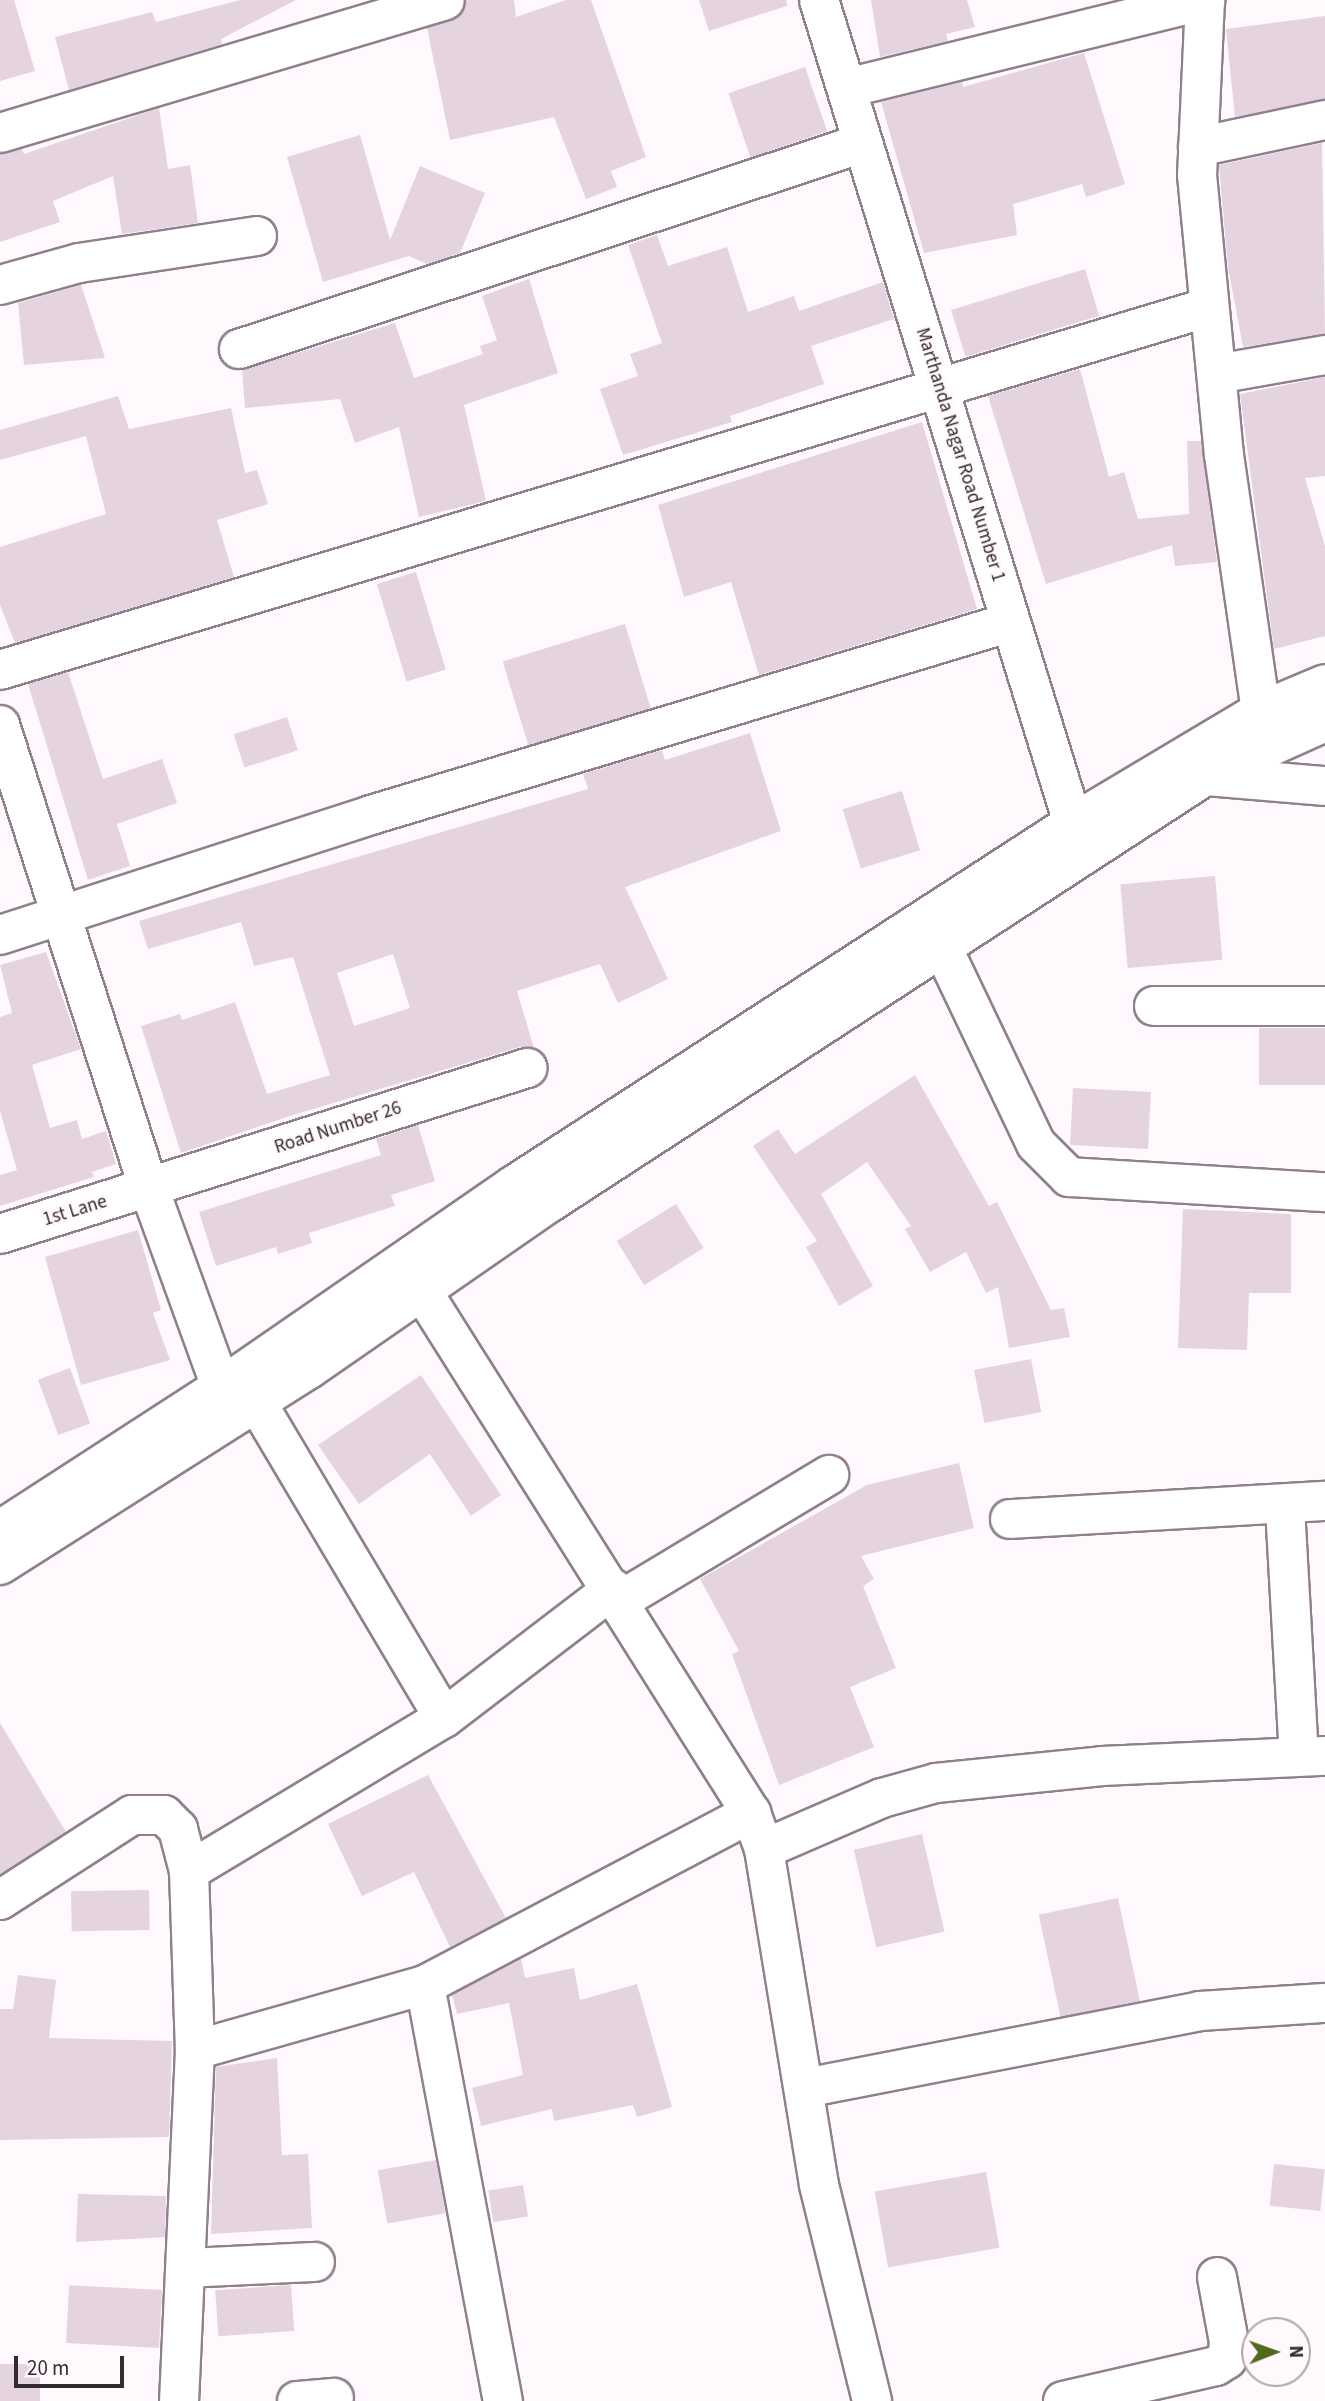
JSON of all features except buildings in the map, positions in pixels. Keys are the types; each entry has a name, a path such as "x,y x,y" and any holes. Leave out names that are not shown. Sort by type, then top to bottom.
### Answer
{"street":[{"path":"0,133 445,0"},
{"name":"Marthanda Nagar Road Number 1","path":"819,0 1073,823"},
{"path":"847,88 1205,0 1198,147 1209,307 1261,711"},
{"path":"1198,147 1325,120"},
{"path":"239,349 863,143"},
{"path":"0,285 79,263 257,236"},
{"path":"0,670 1209,307"},
{"path":"1217,374 1325,355"},
{"path":"0,935 371,815 1011,621"},
{"path":"0,1530 221,1387 514,1185 1073,823 1261,711 1325,684"},
{"path":"0,1565 257,1403 844,1008 943,949 1205,776 1325,722"},
{"path":"0,725 65,914 149,1188 221,1387"},
{"path":"1205,776 1325,786"},
{"path":"943,949 1036,1144 1069,1177 1325,1192"},
{"path":"1154,1006 1325,1006"},
{"name":"Road Number 26","path":"149,1188 527,1068"},
{"name":"1st Lane","path":"0,1234 149,1188"},
{"path":"422,1291 617,1595 751,1813 764,1849 819,2185 872,2401"},
{"path":"257,1403 444,1718"},
{"path":"190,1871 444,1718 617,1595 829,1475"},
{"path":"1010,1519 1138,1508 1285,1507 1325,1501"},
{"path":"764,1849 882,1798 936,1783 1312,1756 1285,1507"},
{"path":"0,1900 132,1815 149,1811 164,1815 178,1829 190,1871 195,2049 179,2401"},
{"path":"195,2049 425,1985 751,1813"},
{"path":"425,1985 503,2401"},
{"path":"805,2088 1200,2011 1325,2003"},
{"path":"187,2268 316,2262"},
{"path":"1086,2398 1216,2366 1227,2359 1230,2342 1217,2277"}]}
